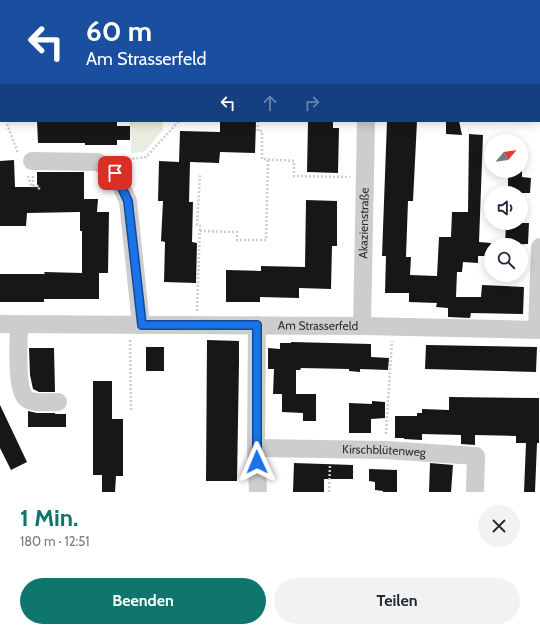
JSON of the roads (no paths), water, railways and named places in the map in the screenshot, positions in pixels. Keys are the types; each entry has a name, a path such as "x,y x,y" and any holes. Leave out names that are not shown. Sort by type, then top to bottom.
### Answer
{"street":[{"name":"Akazienstraße","path":"362,326 366,122"},
{"path":"32,161 98,162 115,173 128,201 136,325"},
{"path":"538,330 540,247"},
{"name":"Am Strasserfeld","path":"0,324 362,326 538,330"},
{"path":"19,324 19,383 23,395 28,400 34,402 58,402"},
{"path":"257,325 256,448 258,492"},
{"name":"Kirschblütenweg","path":"256,448 385,450 476,456 475,492"}]}
